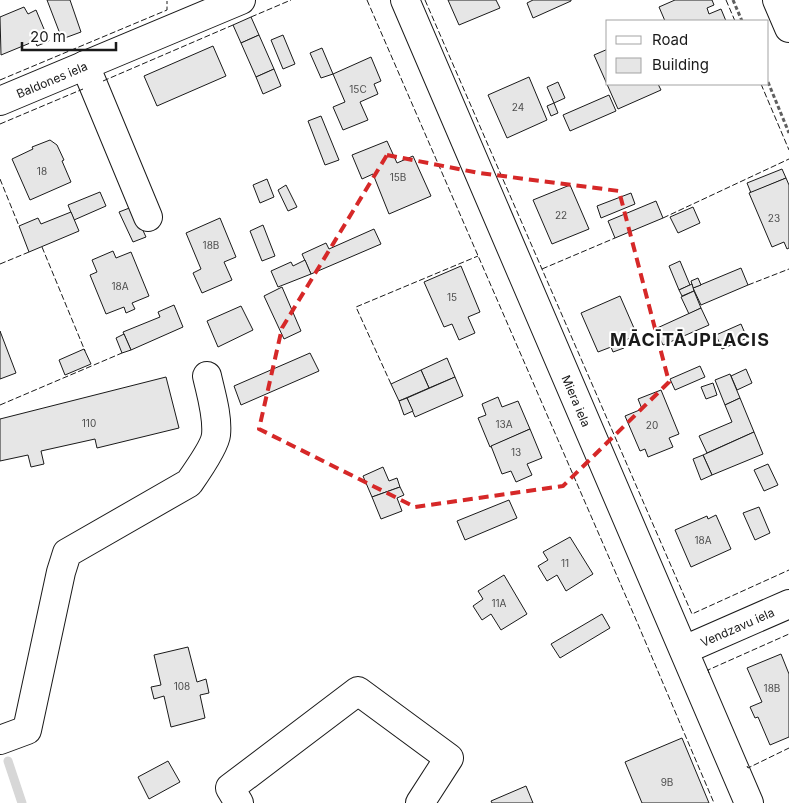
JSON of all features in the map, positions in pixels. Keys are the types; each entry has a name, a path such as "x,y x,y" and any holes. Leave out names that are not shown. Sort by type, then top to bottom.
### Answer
{"street":[{"name":"Baldones iela","path":"0,101 241,0"},
{"name":"Miera iela","path":"405,0 749,803"},
{"path":"778,0 789,28"},
{"path":"85,66 148,218"},
{"path":"0,740 27,730 61,572 67,553 189,483 202,464 216,436 216,422 207,376"},
{"name":"Vendzavu iela","path":"684,650 789,604"},
{"path":"239,803 230,788 358,691 450,758 420,803"}],"path":[{"path":"733,0 742,20"},
{"path":"769,84 789,133"}],"highlighted area":[{"path":"387,155 479,173 619,191 669,382 563,486 415,507 259,429 282,328"}],"building":[{"path":"47,0 70,0 81,32 62,39"},
{"path":"448,0 496,0 500,8 459,25"},
{"path":"533,0 571,1 533,18 527,3"},
{"path":"675,0 712,0 714,5 707,8 709,14 721,9 726,20 665,20 659,7"},
{"path":"24,7 28,14 36,10 49,41 37,46 35,41 1,55 0,17"},
{"path":"251,17 259,35 241,43 233,25"},
{"path":"259,35 274,69 256,77 241,43"},
{"path":"283,35 295,64 283,69 271,40"},
{"path":"213,46 226,76 157,106 144,76"},
{"path":"322,48 333,74 321,78 310,53"},
{"path":"606,50 606,82 594,55"},
{"path":"371,57 381,81 374,84 378,94 360,102 368,120 343,130 333,107 345,102 333,74"},
{"path":"274,69 281,86 263,94 256,77"},
{"path":"529,77 547,120 507,138 488,95"},
{"path":"558,82 565,98 554,103 547,87"},
{"path":"607,85 658,85 661,90 618,109"},
{"path":"609,95 616,111 570,131 563,115"},
{"path":"554,103 558,113 551,116 547,106"},
{"path":"321,116 339,160 325,165 308,121"},
{"path":"50,140 57,145 71,182 30,200 12,159 33,149 32,147"},
{"path":"387,141 397,163 413,156 431,196 389,214 373,174 362,179 352,155"},
{"path":"782,169 786,178 751,193 747,183"},
{"path":"786,178 789,185 789,248 787,249 784,242 772,247 749,193"},
{"path":"267,179 274,197 260,203 253,185"},
{"path":"286,185 297,207 288,211 278,190"},
{"path":"570,185 589,229 552,244 533,200"},
{"path":"100,192 106,206 74,220 68,205"},
{"path":"631,193 635,204 601,218 597,206"},
{"path":"656,201 663,218 615,238 608,221"},
{"path":"132,207 146,237 133,242 119,212"},
{"path":"693,207 700,223 678,233 670,217"},
{"path":"71,212 79,231 29,252 19,226 38,218 41,224"},
{"path":"220,218 236,257 224,262 232,280 202,293 193,273 201,269 186,233"},
{"path":"263,225 275,256 262,261 250,231"},
{"path":"374,229 381,244 311,274 302,254 326,243 329,249"},
{"path":"113,251 116,258 131,252 149,296 132,303 135,309 126,313 124,307 106,314 90,275 97,272 92,260"},
{"path":"305,260 311,274 278,287 271,271 291,262 293,266"},
{"path":"680,261 690,285 679,290 669,266"},
{"path":"461,266 480,312 468,317 475,333 459,340 452,324 444,327 424,282"},
{"path":"741,268 748,285 701,305 693,288"},
{"path":"698,278 701,285 693,288 691,281"},
{"path":"692,284 694,291 682,296 679,290"},
{"path":"282,287 301,331 284,339 264,296"},
{"path":"694,291 701,308 689,314 681,297"},
{"path":"620,296 637,335 621,342 624,348 613,352 611,347 598,352 581,313"},
{"path":"174,305 183,327 131,350 123,332 160,317 158,312"},
{"path":"241,306 253,330 218,347 207,321"},
{"path":"701,308 709,325 663,345 655,329"},
{"path":"741,324 747,338 722,349 716,335"},
{"path":"0,331 16,373 0,379"},
{"path":"124,334 131,350 122,353 116,338"},
{"path":"84,349 91,364 65,375 59,360"},
{"path":"310,353 319,371 241,405 234,386"},
{"path":"447,358 455,377 429,388 421,370"},
{"path":"700,366 705,377 675,390 670,379"},
{"path":"746,369 752,383 737,390 731,376"},
{"path":"421,370 429,388 399,401 391,384"},
{"path":"730,374 740,398 725,405 715,380"},
{"path":"166,377 179,428 97,448 95,439 41,451 44,464 31,467 28,455 0,461 0,419"},
{"path":"455,377 463,396 415,417 407,398"},
{"path":"713,383 717,395 706,399 701,387"},
{"path":"661,390 679,434 669,438 673,447 648,457 645,449 640,451 625,416 642,409 638,399"},
{"path":"498,397 502,407 518,401 530,429 490,447 478,418 486,415 482,404"},
{"path":"407,398 413,411 404,415 399,401"},
{"path":"740,398 754,432 707,453 699,436 732,422 725,405"},
{"path":"530,429 542,458 527,464 532,475 516,482 511,471 502,474 491,446"},
{"path":"754,432 763,454 712,475 703,455"},
{"path":"703,455 712,475 701,480 693,459"},
{"path":"768,464 778,485 764,491 754,470"},
{"path":"383,467 389,481 397,478 400,487 372,497 363,476"},
{"path":"400,487 404,495 397,498 402,511 381,519 372,497"},
{"path":"509,500 517,518 465,540 457,521"},
{"path":"759,507 770,533 755,540 743,513"},
{"path":"716,515 731,549 691,567 675,530 707,516 708,519"},
{"path":"570,537 593,574 566,591 557,575 547,581 538,566 548,560 543,552"},
{"path":"504,575 527,614 501,630 491,614 482,620 473,606 483,599 478,591"},
{"path":"602,614 610,628 560,658 551,644"},
{"path":"188,647 197,682 206,679 209,693 200,695 205,718 171,727 164,696 154,699 151,687 161,685 154,655"},
{"path":"781,654 789,674 789,737 770,745 758,717 755,718 750,707 762,702 747,668"},
{"path":"682,738 709,803 642,803 625,762"},
{"path":"168,761 180,782 149,799 138,777"},
{"path":"526,786 533,803 492,803 491,801"}],"waterway":[{"path":"8,761 22,803"}],"fence":[{"path":"251,17 291,0"},
{"path":"367,0 714,803"},
{"path":"425,0 692,614 789,570"},
{"path":"726,0 735,20"},
{"path":"0,80 167,10 167,1"},
{"path":"103,81 233,25"},
{"path":"761,85 789,150"},
{"path":"0,124 83,89"},
{"path":"663,218 789,159"},
{"path":"0,179 19,226"},
{"path":"542,269 615,238"},
{"path":"42,247 85,351"},
{"path":"0,264 29,252"},
{"path":"391,384 356,307 478,256"},
{"path":"748,285 789,269"},
{"path":"0,405 122,353"},
{"path":"709,673 708,670 789,634"},
{"path":"747,766 748,768 789,748"}],"district":[{"name":"MĀCĪTĀJPLACIS","path":"690,339"}]}
